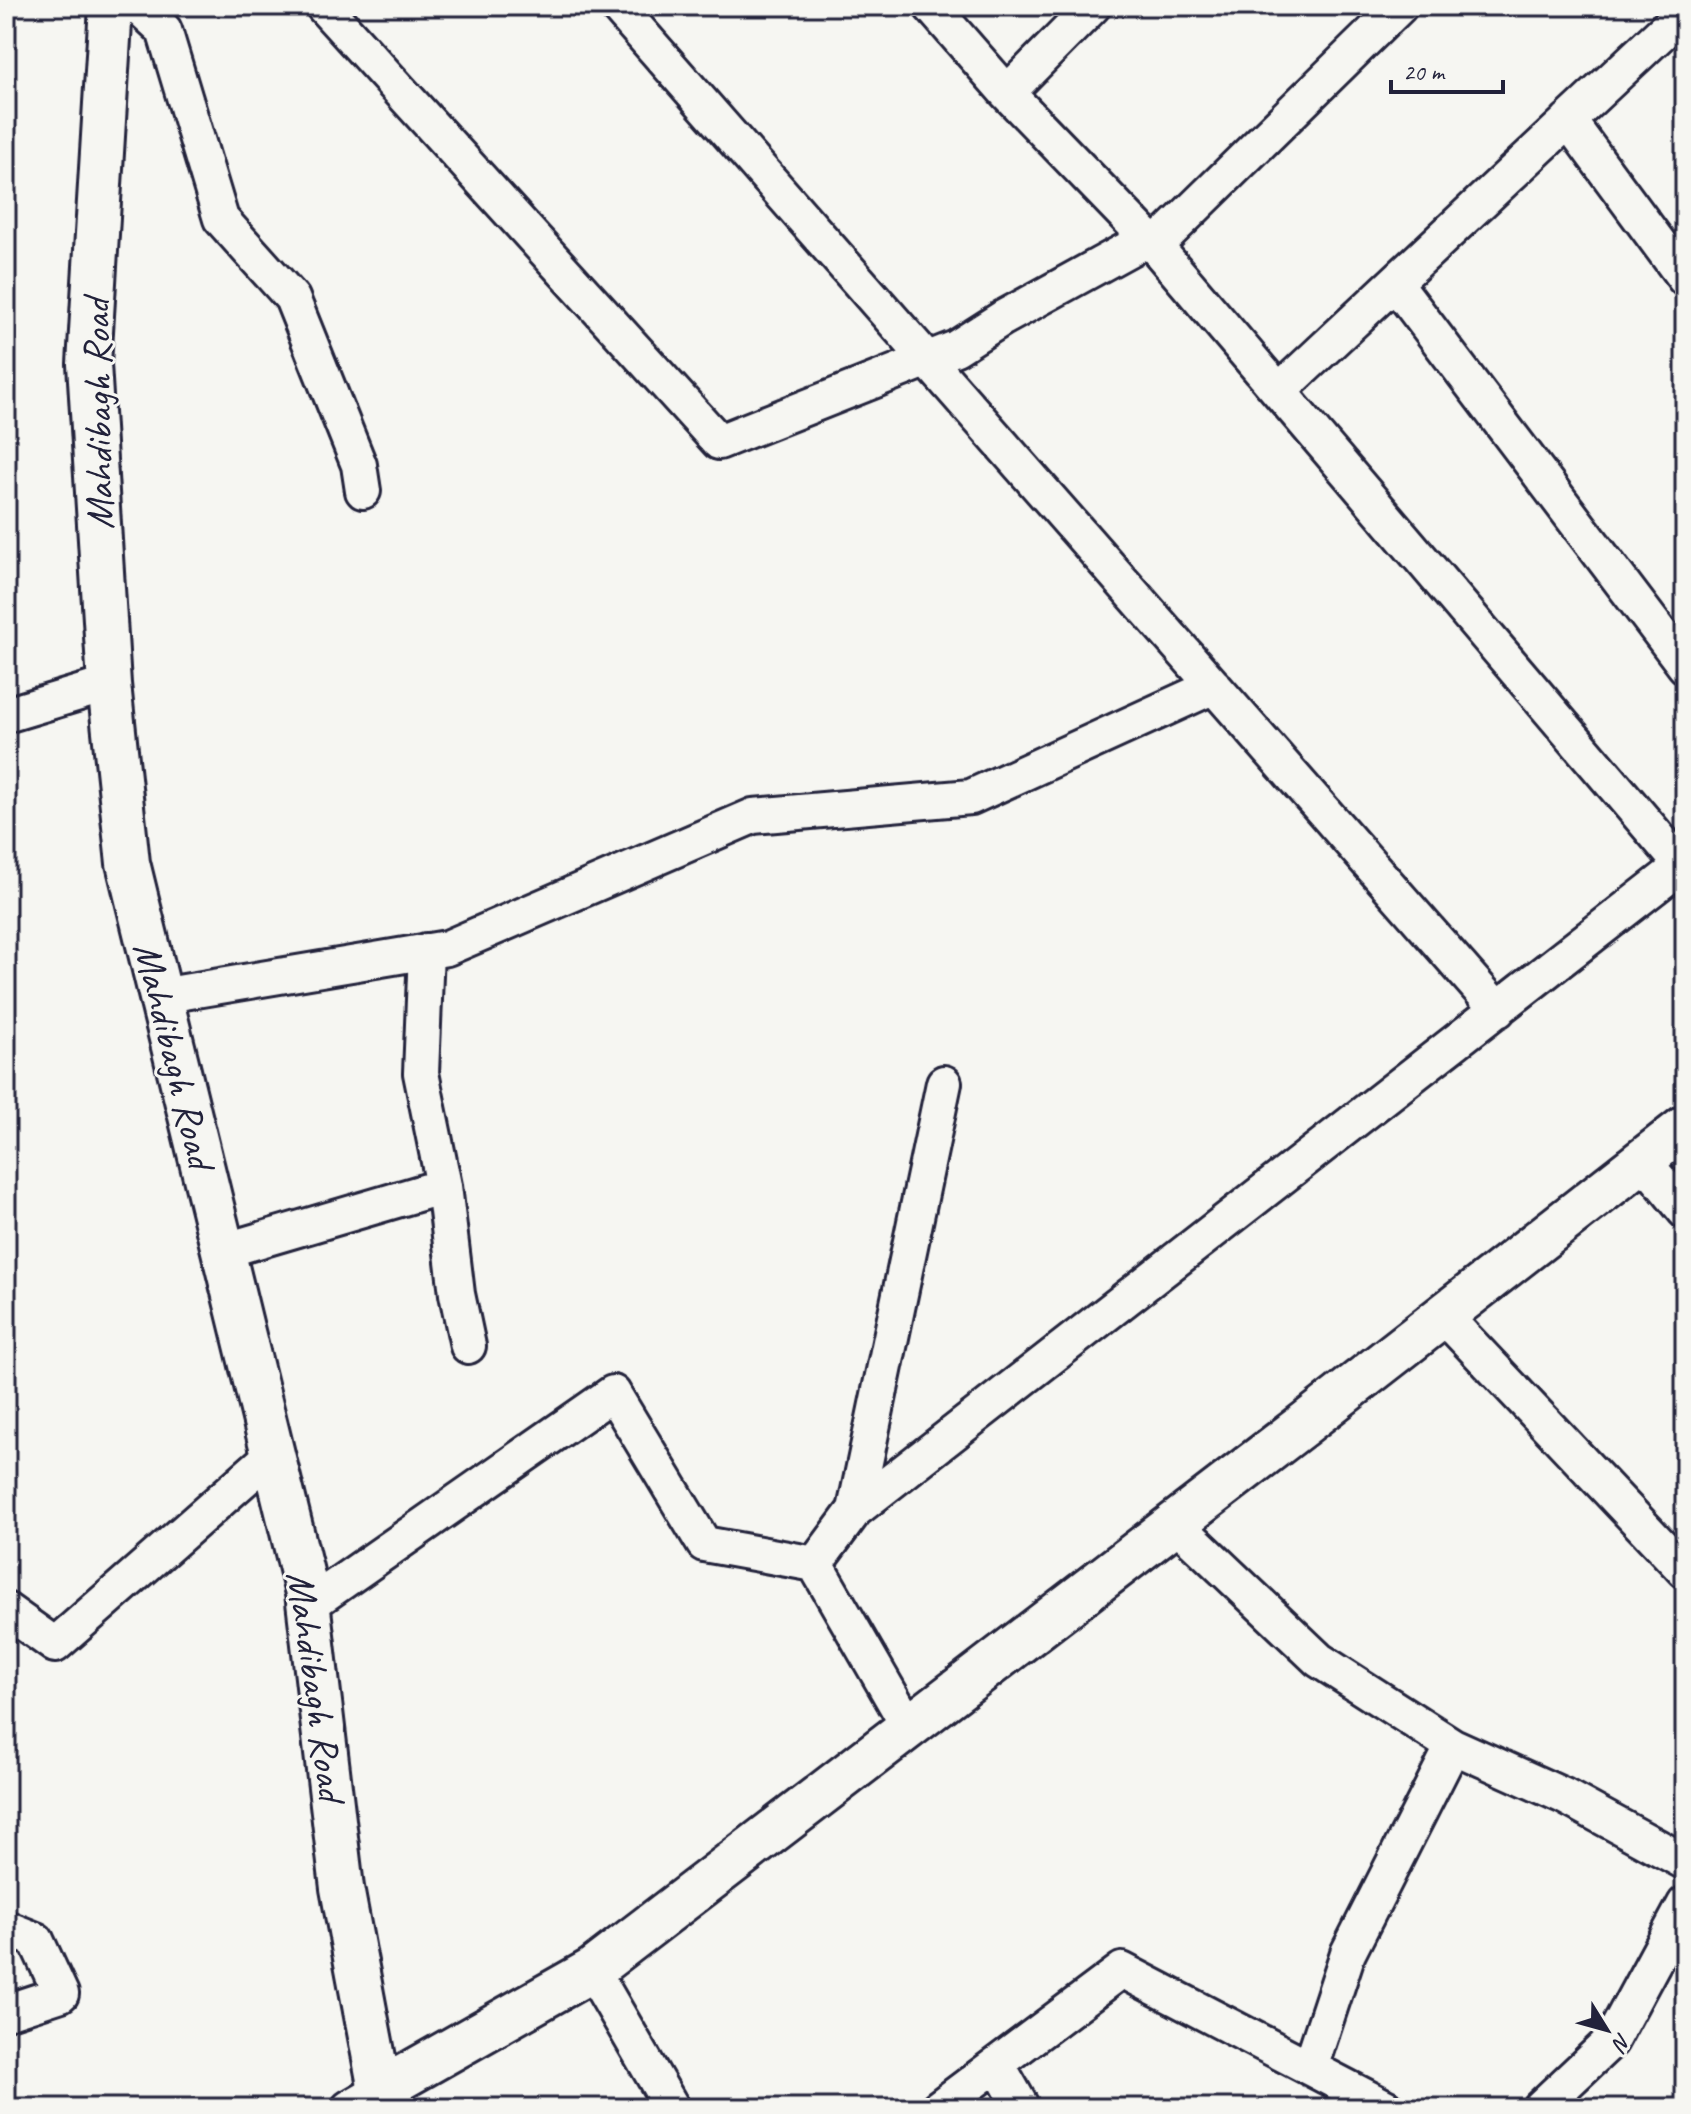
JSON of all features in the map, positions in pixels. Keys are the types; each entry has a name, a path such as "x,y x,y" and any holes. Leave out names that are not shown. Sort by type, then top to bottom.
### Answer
{"street":[{"name":"Mahdibagh Road","path":"111,6 89,364 109,684 128,863 309,1605 342,1888 373,2103"},
{"path":"138,6 164,30 221,219 292,298 359,465 363,491"},
{"path":"323,6 719,442 956,348 1003,318 1151,242 1400,6"},
{"path":"617,6 1498,1010"},
{"path":"815,1564 855,1510 1684,866 1151,242 1007,93 931,6"},
{"path":"1007,93 1093,6"},
{"path":"1279,391 1685,11"},
{"path":"1568,120 1685,279"},
{"path":"1395,283 1685,666"},
{"path":"6,715 109,684"},
{"path":"160,996 447,948 753,816 971,797 1214,686"},
{"path":"426,951 421,1073 444,1186 457,1294 468,1346"},
{"path":"855,1510 944,1083"},
{"path":"373,2103 592,1970 1685,1127"},
{"path":"1643,1160 1685,1211"},
{"path":"223,1251 444,1186"},
{"path":"1443,1315 1685,1571"},
{"path":"309,1605 613,1393 704,1544 815,1564 909,1727"},
{"path":"6,1610 55,1645 273,1454"},
{"path":"1175,1523 1319,1660 1453,1746 1564,1796 1685,1862"},
{"path":"1310,2068 1348,1953 1453,1746"},
{"path":"1540,2108 1611,2041 1685,1904"},
{"path":"6,1928 36,1940 61,1994 6,2012"},
{"path":"592,1970 672,2108"},
{"path":"938,2108 1122,1970 1387,2108"},
{"path":"997,2064 1022,2108"}]}
